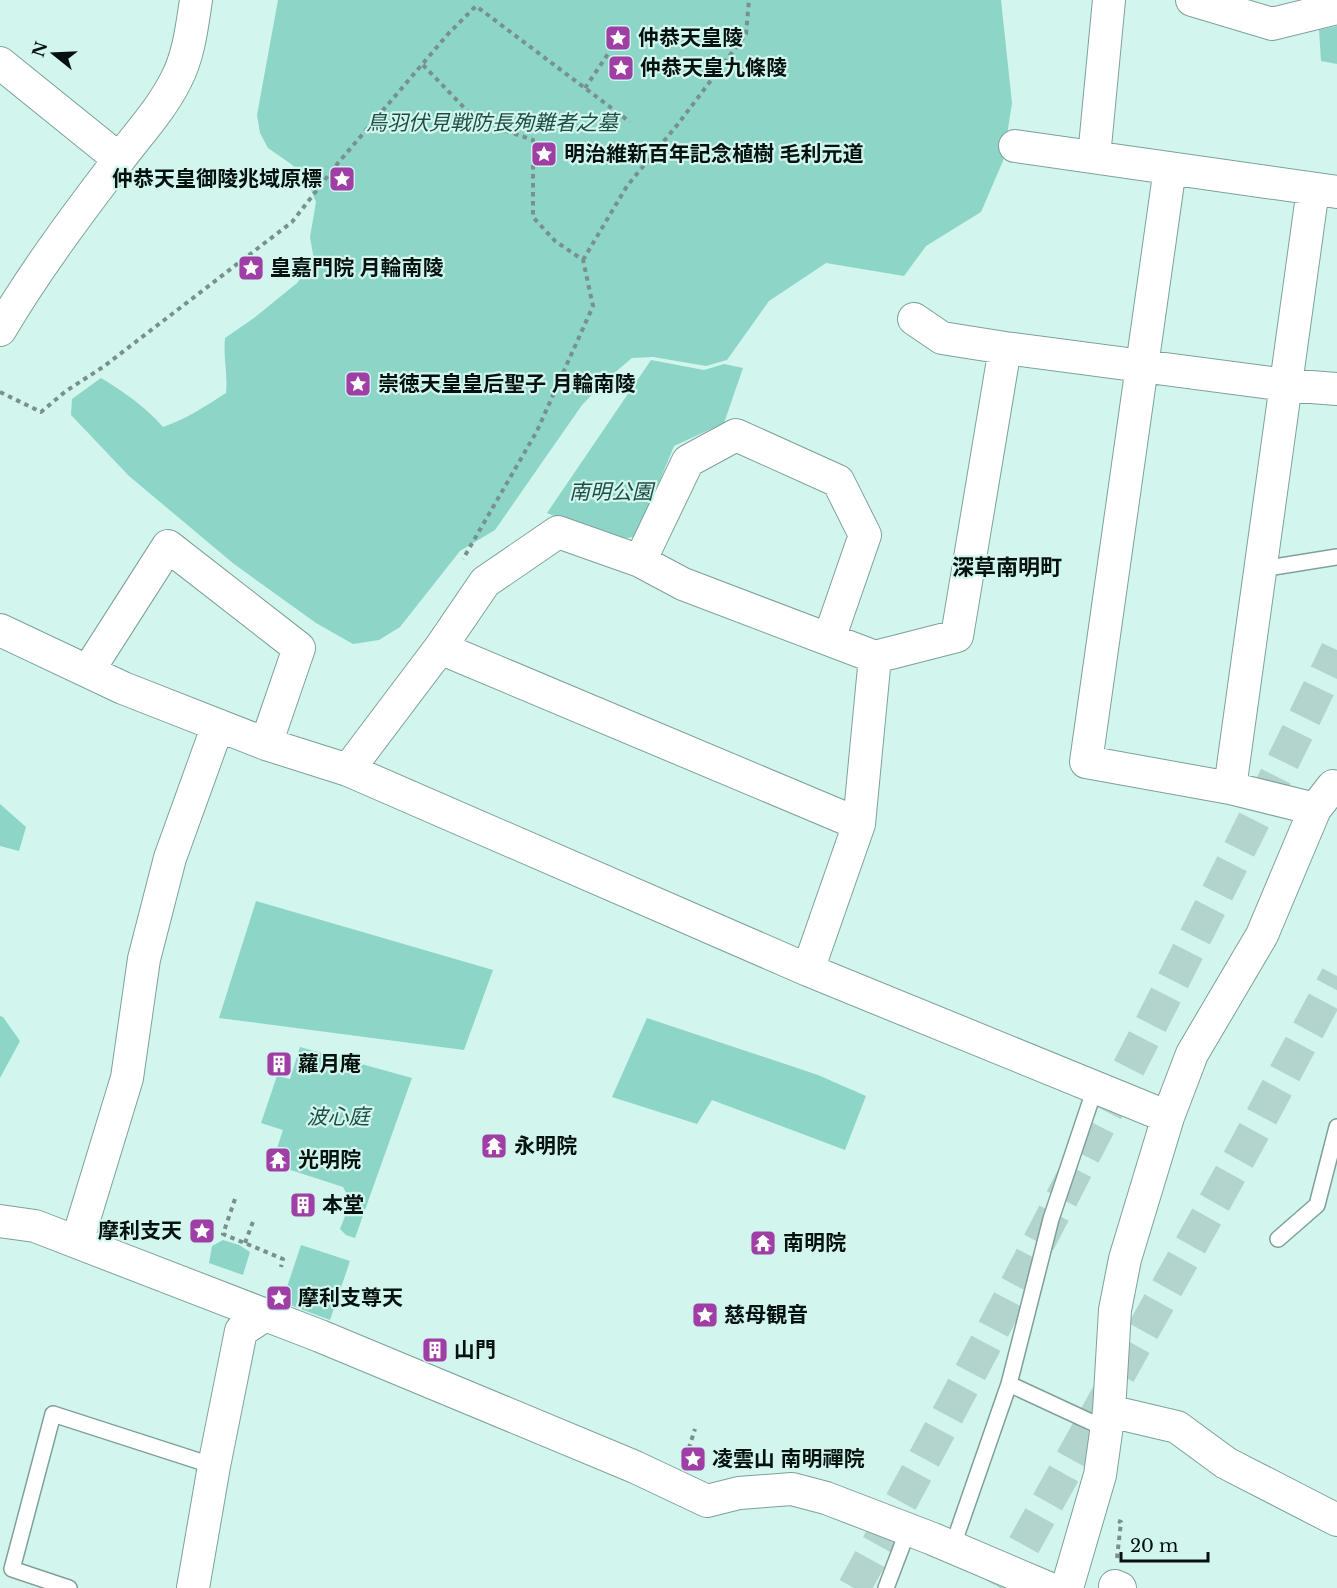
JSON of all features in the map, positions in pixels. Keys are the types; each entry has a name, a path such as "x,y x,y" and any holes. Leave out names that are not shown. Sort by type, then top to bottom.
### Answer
{"street":[{"path":"0,330 30,280 119,159 161,107 177,78 189,41 196,0"},
{"path":"1094,158 1110,0"},
{"path":"1192,0 1272,24 1337,8"},
{"path":"0,63 119,159"},
{"path":"1014,146 1325,190 1286,385 1230,788"},
{"path":"1170,168 1086,762 1230,788 1315,809"},
{"path":"914,319 942,338 1286,385 1337,389"},
{"path":"348,770 440,648 485,582 558,532 640,561 682,584 875,657 957,636 1005,348"},
{"path":"640,561 688,461 736,435 838,481 866,535 830,639"},
{"path":"88,671 168,546 299,648 266,744"},
{"path":"0,630 123,688 266,744 348,770 808,970 1168,1118"},
{"path":"440,648 859,824"},
{"path":"808,970 859,824 875,657"},
{"path":"77,1242 127,1078 144,959 170,858 219,725"},
{"path":"1067,1588 1100,1475 1107,1420 1115,1310 1125,1259 1168,1118 1192,1054 1262,935 1315,809 1333,786 1337,787"},
{"path":"0,1221 35,1226 265,1315 635,1467 707,1501 738,1492 792,1489 826,1498 1048,1588"},
{"path":"193,1588 241,1331 265,1315"},
{"path":"1107,1420 1177,1427 1226,1463 1337,1520"}],"lane":[{"path":"1261,569 1337,557"},
{"path":"952,1548 1009,1384 1051,1219 1095,1088"},
{"path":"1278,1239 1317,1205 1337,1127"},
{"path":"1009,1384 1107,1420"},
{"path":"69,1588 12,1569 53,1414 214,1466"},
{"path":"886,1588 908,1530"}],"path":[{"path":"462,562 537,432 593,306 583,260 627,186 678,124 746,34 749,0"},
{"path":"0,392 40,412 66,391 103,367 292,222 338,163 476,6 630,122"},
{"path":"585,88 610,51"},
{"path":"423,65 477,121 532,140 533,217 555,241 583,260"},
{"path":"235,1199 223,1234 283,1259 281,1267"},
{"path":"244,1243 254,1219"},
{"path":"683,1467 695,1429"},
{"path":"1115,1520 1121,1522 1117,1587"}],"green space":[{"name":"鳥羽伏見戦防長殉難者之墓","path":"278,0 1001,0 1012,103 1003,161 981,212 926,246 904,276 826,263 769,301 727,360 706,366 653,357 632,358 582,405 495,530 460,551 400,627 379,640 353,644 316,623 234,564 129,476 71,415 72,399 101,378 134,400 163,427 188,416 226,393 225,338 297,283 314,260 310,237 316,202 306,178 268,148 260,133 257,115"},
{"path":"1337,26 1337,64 1321,61 1319,30"},
{"name":"南明公園","path":"651,360 704,370 724,364 743,368 724,423 674,446 637,536 618,540 547,513"},
{"path":"0,804 26,827 19,851 0,846"},
{"path":"256,901 493,970 464,1050 219,1018"},
{"path":"0,1016 20,1041 0,1078"},
{"path":"647,1018 818,1075 866,1096 845,1150 712,1100 697,1124 612,1097"},
{"name":"波心庭","path":"300,1047 412,1078 355,1238 346,1235 340,1229 348,1203 343,1187 272,1164 283,1130 261,1123 277,1076 290,1079"},
{"path":"223,1240 239,1245 250,1252 243,1275 209,1263 212,1246"},
{"path":"301,1245 350,1261 330,1320 282,1302"}],"tunnel":[{"path":"854,1588 976,1362 1094,1135 1256,817 1337,650"},
{"path":"1000,1588 1247,1144 1337,976"}],"place":[{"name":"仲恭天皇陵","path":"618,38"},
{"name":"仲恭天皇九條陵","path":"621,68"},
{"name":"明治維新百年記念植樹 毛利元道","path":"544,154"},
{"name":"仲恭天皇御陵兆域原標","path":"342,179"},
{"name":"皇嘉門院 月輪南陵","path":"251,268"},
{"name":"崇徳天皇皇后聖子 月輪南陵","path":"358,384"},
{"name":"蘿月庵","path":"279,1064"},
{"name":"永明院","path":"494,1146"},
{"name":"光明院","path":"278,1160"},
{"name":"本堂","path":"303,1205"},
{"name":"摩利支天","path":"202,1231"},
{"name":"南明院","path":"763,1243"},
{"name":"摩利支尊天","path":"279,1298"},
{"name":"慈母観音","path":"705,1315"},
{"name":"山門","path":"435,1350"},
{"name":"凌雲山 南明禪院","path":"693,1459"}],"district":[{"name":"深草南明町","path":"1007,567"}]}
